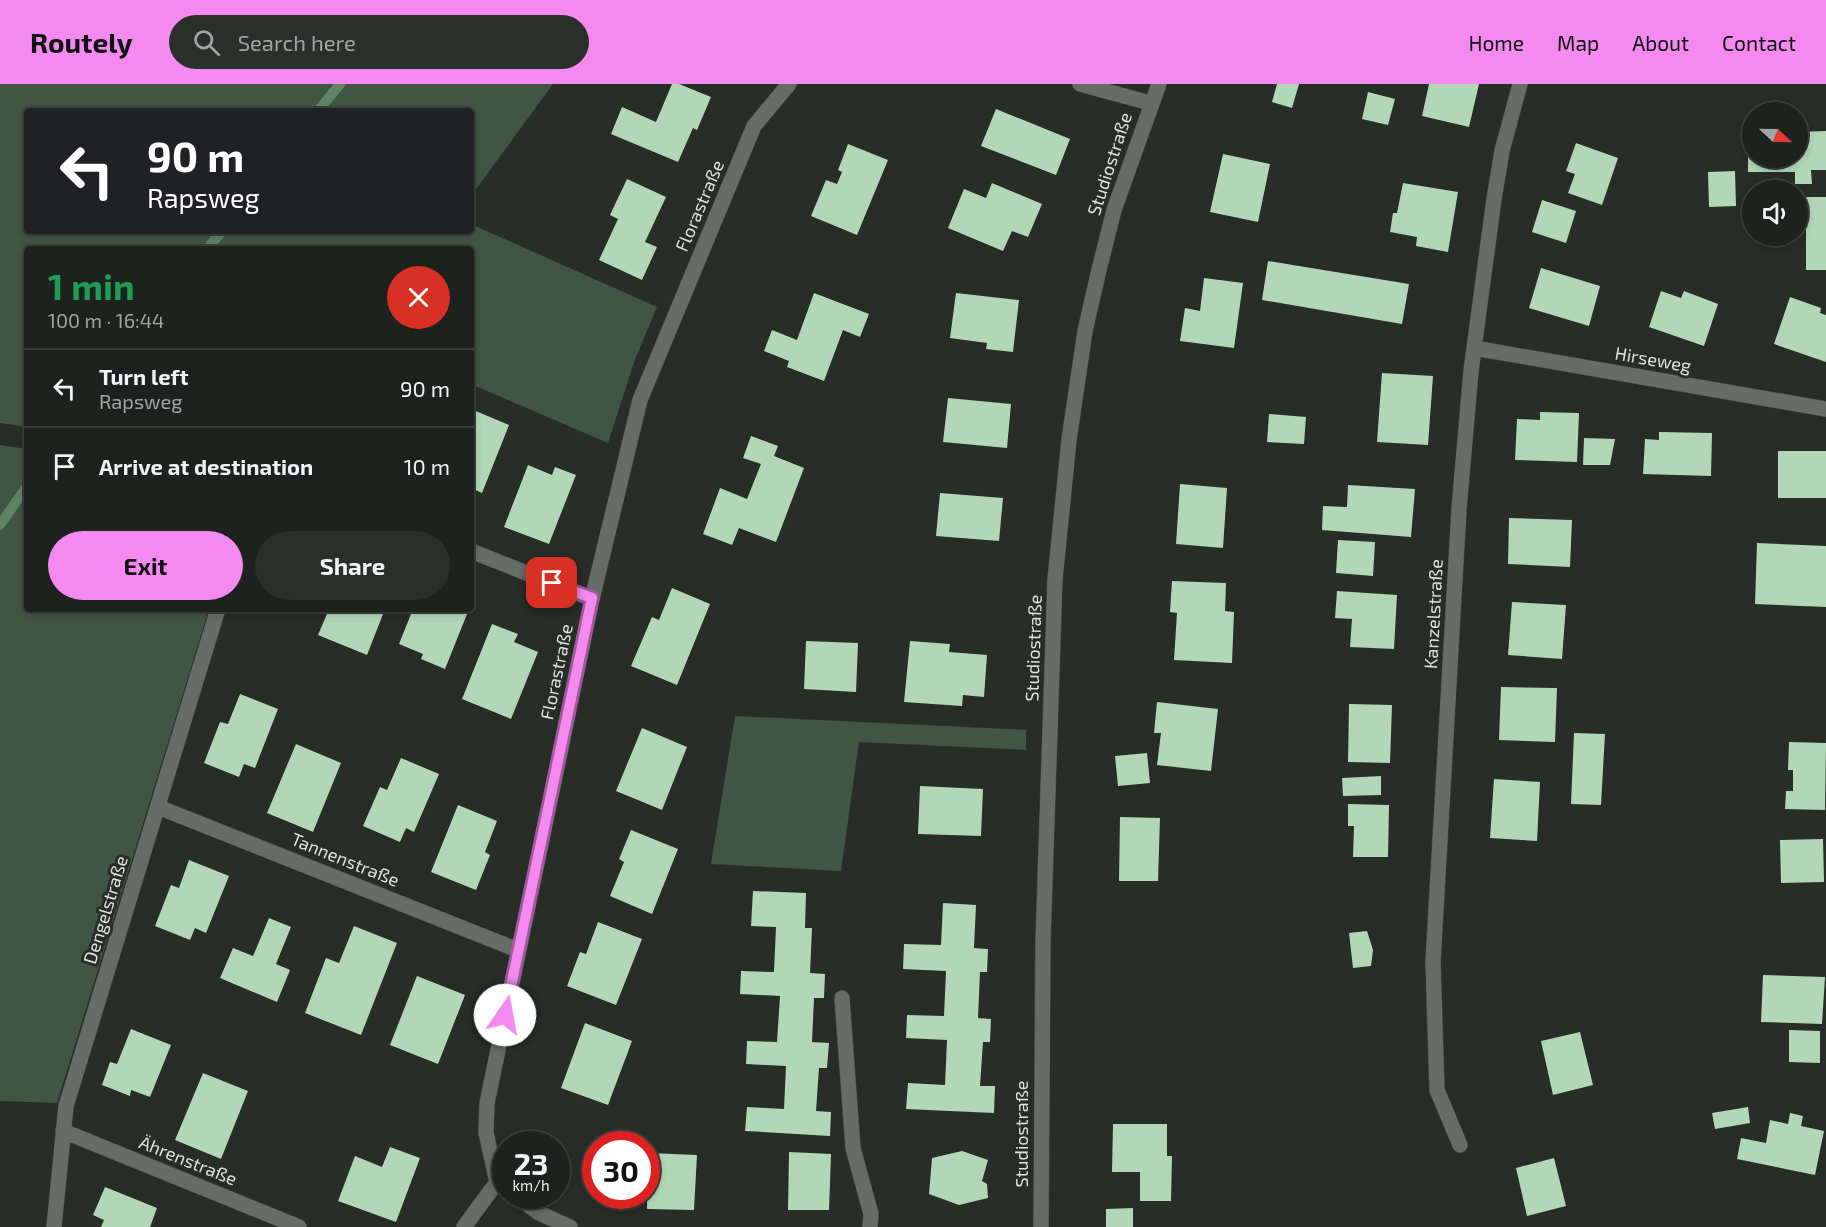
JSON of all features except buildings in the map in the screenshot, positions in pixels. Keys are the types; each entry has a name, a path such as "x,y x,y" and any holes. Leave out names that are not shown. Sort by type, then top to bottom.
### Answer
{"street":[{"name":"Florastraße","path":"492,1154 486,1133 487,1103 592,598 631,432 640,400 754,126 789,84"},
{"path":"1080,84 1150,103"},
{"name":"Studiostraße","path":"1037,1227 1043,941 1055,579 1065,475 1085,332 1098,274 1114,210 1150,103 1159,84"},
{"name":"Kanzelstraße","path":"1460,1145 1437,1090 1433,962 1459,509 1474,348 1502,151 1520,84"},
{"name":"Hirseweg","path":"1474,348 1826,409"},
{"path":"474,552 592,598"},
{"name":"Dengelstraße","path":"54,1227 66,1106 217,612"},
{"name":"Tannenstraße","path":"158,807 518,950"},
{"path":"842,998 853,1148 871,1214 870,1227"},
{"name":"Ährenstraße","path":"63,1131 299,1227"},
{"path":"464,1227 492,1195"},
{"path":"535,1209 570,1227"}],"green space":[{"path":"0,84 553,84 474,192 474,108 24,108 24,234 474,234 474,225 657,307 634,362 608,443 474,385 474,246 24,246 24,427 0,423"},
{"path":"0,445 24,449 24,612 208,612 57,1103 0,1101"},
{"path":"735,716 1026,730 1026,750 859,742 841,871 711,864"}],"waterway":[{"path":"320,108 340,84"},
{"path":"210,246 220,234"},
{"path":"0,525 24,490"}],"route":[{"path":"505,1015 592,598 552,583"}]}
